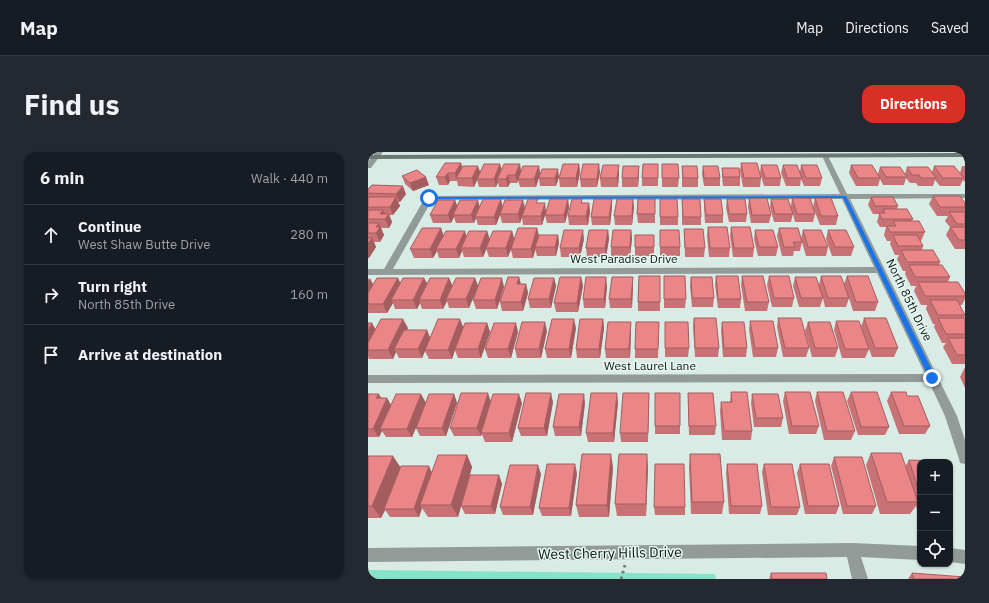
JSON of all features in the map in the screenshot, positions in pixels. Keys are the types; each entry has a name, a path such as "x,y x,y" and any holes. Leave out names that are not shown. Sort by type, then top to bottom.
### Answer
{"main road":[{"path":"374,155 965,155"}],"street":[{"path":"368,166 374,155"},
{"name":"North 85th Drive","path":"824,156 951,416 965,459"},
{"path":"387,272 429,198 965,196"},
{"name":"West Paradise Drive","path":"368,272 880,270"},
{"name":"West Laurel Lane","path":"368,379 932,378"},
{"path":"852,550 860,579"},
{"name":"West Cherry Hills Drive","path":"368,555 852,550 917,553"},
{"path":"953,555 965,557"}],"green space":[{"path":"368,570 715,574 716,579 368,579"}],"building":[{"path":"445,163 461,163 455,173 448,173 445,177 436,177"},
{"path":"741,163 757,163 761,178 744,178"},
{"path":"484,164 500,164 494,179 477,179"},
{"path":"504,164 520,164 515,175 508,175 506,179 497,179"},
{"path":"563,164 579,164 576,178 559,178"},
{"path":"583,164 599,164 597,179 580,179"},
{"path":"643,164 658,164 658,178 642,178"},
{"path":"662,164 678,164 679,178 662,178"},
{"path":"603,165 619,165 617,178 600,178"},
{"path":"761,165 777,165 781,178 765,178"},
{"path":"783,165 797,165 802,178 787,178"},
{"path":"801,165 817,165 822,178 806,178"},
{"path":"851,165 872,165 880,178 858,178"},
{"path":"463,166 478,166 472,178 456,178"},
{"path":"523,166 539,166 534,179 518,179"},
{"path":"623,166 639,166 638,178 622,178"},
{"path":"682,166 697,166 698,178 683,178"},
{"path":"703,166 718,166 720,178 704,178"},
{"path":"934,166 954,166 964,178 943,178"},
{"path":"880,167 900,167 907,177 886,177"},
{"path":"907,167 928,167 936,178 921,178 919,175 912,175"},
{"path":"722,168 739,168 740,177 723,177"},
{"path":"542,169 558,169 555,178 539,178"},
{"path":"417,170 426,177 410,183 402,176"},
{"path":"372,185 403,186 396,194 368,193 368,189"},
{"path":"933,196 960,196 965,203 965,207 940,207"},
{"path":"368,197 396,197 390,207 368,207"},
{"path":"871,197 893,197 898,206 875,206"},
{"path":"749,198 767,198 771,215 752,215"},
{"path":"792,198 810,198 815,214 797,214"},
{"path":"815,198 831,198 838,216 821,216"},
{"path":"483,199 501,199 494,217 475,217"},
{"path":"528,199 538,199 536,203 545,203 541,216 522,216"},
{"path":"550,199 568,199 564,215 545,215"},
{"path":"572,199 582,199 581,203 589,203 586,216 568,216"},
{"path":"594,199 612,199 609,217 591,217"},
{"path":"617,199 633,199 632,216 614,216"},
{"path":"638,199 655,199 655,214 637,214"},
{"path":"660,199 677,199 678,217 660,217"},
{"path":"682,199 700,199 701,217 683,217"},
{"path":"704,199 721,199 723,215 706,215"},
{"path":"727,199 745,199 747,214 729,214"},
{"path":"771,199 788,199 793,214 775,214"},
{"path":"438,200 455,200 448,215 430,215"},
{"path":"460,200 478,200 471,215 453,215"},
{"path":"505,200 523,200 518,214 500,214"},
{"path":"883,209 907,209 913,219 882,219 879,213 885,213"},
{"path":"368,210 383,210 380,214 389,214 385,219 368,219"},
{"path":"949,212 965,212 965,224 957,224"},
{"path":"893,221 919,221 925,232 890,232 887,226 896,226"},
{"path":"368,223 379,223 376,227 380,227 376,233 368,233"},
{"path":"708,227 727,227 730,248 710,248"},
{"path":"731,227 750,227 754,248 734,248"},
{"path":"950,227 965,227 965,240 959,240"},
{"path":"422,228 441,228 430,249 410,249"},
{"path":"518,228 537,228 531,249 511,249"},
{"path":"779,228 798,228 802,242 793,242 795,247 784,247"},
{"path":"684,229 703,229 705,248 685,248"},
{"path":"564,230 583,230 579,248 560,248"},
{"path":"589,230 608,230 605,248 586,248"},
{"path":"613,230 631,230 630,247 611,247"},
{"path":"660,230 679,230 680,247 660,247"},
{"path":"755,230 773,230 778,247 759,247"},
{"path":"803,230 821,230 828,247 808,247"},
{"path":"828,230 846,230 854,247 835,247"},
{"path":"446,231 465,231 456,249 436,249"},
{"path":"469,231 487,231 480,248 461,248"},
{"path":"493,231 512,231 506,248 486,248"},
{"path":"539,235 558,235 555,247 535,247"},
{"path":"635,235 654,235 654,247 635,247"},
{"path":"893,235 917,235 923,246 898,246"},
{"path":"368,238 372,238 368,244"},
{"path":"901,250 933,250 940,262 907,262"},
{"path":"909,265 942,265 950,277 915,277"},
{"path":"639,276 660,276 660,302 638,302"},
{"path":"664,276 685,276 686,299 664,299"},
{"path":"716,276 738,276 741,299 718,299"},
{"path":"742,276 763,276 769,302 747,302"},
{"path":"769,276 789,276 794,298 774,298"},
{"path":"821,276 841,276 849,298 828,298"},
{"path":"847,276 868,276 878,302 856,302"},
{"path":"508,277 519,277 517,284 526,284 521,302 500,302"},
{"path":"560,277 581,277 577,303 554,303"},
{"path":"586,277 606,277 604,299 583,299"},
{"path":"612,277 633,277 631,299 609,299"},
{"path":"691,277 712,277 714,298 692,298"},
{"path":"795,277 816,277 823,298 801,298"},
{"path":"377,278 398,278 383,304 368,304 368,293"},
{"path":"403,278 424,278 413,300 391,300"},
{"path":"430,278 449,278 440,300 419,300"},
{"path":"456,278 475,278 466,299 446,299"},
{"path":"481,278 502,278 495,300 473,300"},
{"path":"534,278 554,278 549,299 528,299"},
{"path":"918,282 958,282 965,293 965,296 925,296"},
{"path":"930,300 957,300 965,315 938,315"},
{"path":"694,318 716,318 719,348 695,348"},
{"path":"778,318 801,318 809,348 785,348"},
{"path":"864,318 886,318 898,348 875,348"},
{"path":"938,318 965,318 965,334 946,334"},
{"path":"381,319 403,319 388,350 368,350 368,343"},
{"path":"438,319 460,319 448,350 425,350"},
{"path":"552,319 574,319 569,349 545,349"},
{"path":"580,319 603,319 599,349 576,349"},
{"path":"750,321 773,321 778,348 755,348"},
{"path":"836,321 859,321 869,349 845,349"},
{"path":"522,322 545,322 539,349 515,349"},
{"path":"608,322 631,322 629,349 605,349"},
{"path":"636,322 659,322 658,349 635,349"},
{"path":"665,322 688,322 689,348 665,348"},
{"path":"722,322 744,322 747,348 724,348"},
{"path":"808,322 830,322 838,348 815,348"},
{"path":"368,323 372,323 368,331"},
{"path":"465,323 487,323 478,349 455,349"},
{"path":"494,323 516,323 508,349 485,349"},
{"path":"404,330 427,330 418,349 394,349"},
{"path":"948,338 965,338 965,355 957,355"},
{"path":"731,392 747,392 752,431 724,431 721,402 732,402"},
{"path":"785,392 810,392 819,426 792,426"},
{"path":"817,392 843,392 855,431 827,431"},
{"path":"851,392 877,392 889,427 861,427"},
{"path":"891,392 906,392 907,396 918,396 930,426 904,426"},
{"path":"461,393 488,393 477,428 450,428"},
{"path":"526,393 551,393 544,428 518,428"},
{"path":"591,393 617,393 613,433 586,433"},
{"path":"623,393 649,393 648,433 620,433"},
{"path":"655,393 680,393 680,426 655,426"},
{"path":"688,393 713,393 716,426 689,426"},
{"path":"368,394 379,394 376,398 387,398 373,429 368,429"},
{"path":"396,394 421,394 407,429 380,429"},
{"path":"429,394 454,394 442,428 416,428"},
{"path":"493,394 519,394 509,433 481,433"},
{"path":"559,394 584,394 579,427 553,427"},
{"path":"752,394 778,394 783,418 756,418"},
{"path":"871,453 901,453 917,499 917,502 887,502"},
{"path":"582,454 611,454 607,505 576,505"},
{"path":"619,454 647,454 646,504 615,504"},
{"path":"690,454 720,454 724,502 692,502"},
{"path":"438,455 467,455 451,505 420,505"},
{"path":"368,456 393,456 372,506 368,506"},
{"path":"834,457 862,457 876,506 847,506"},
{"path":"909,460 917,460 917,485"},
{"path":"547,464 575,464 569,508 539,508"},
{"path":"655,464 684,464 685,507 654,507"},
{"path":"727,464 757,464 762,506 731,506"},
{"path":"764,464 792,464 800,507 771,507"},
{"path":"800,464 829,464 839,506 808,506"},
{"path":"510,465 538,465 530,507 500,507"},
{"path":"401,466 429,466 414,509 384,509"},
{"path":"470,475 499,475 491,506 461,506"},
{"path":"771,573 826,573 827,579 772,579"},
{"path":"912,573 965,577 965,579 914,579"}],"route":[{"path":"429,198 844,197 932,378"}]}
